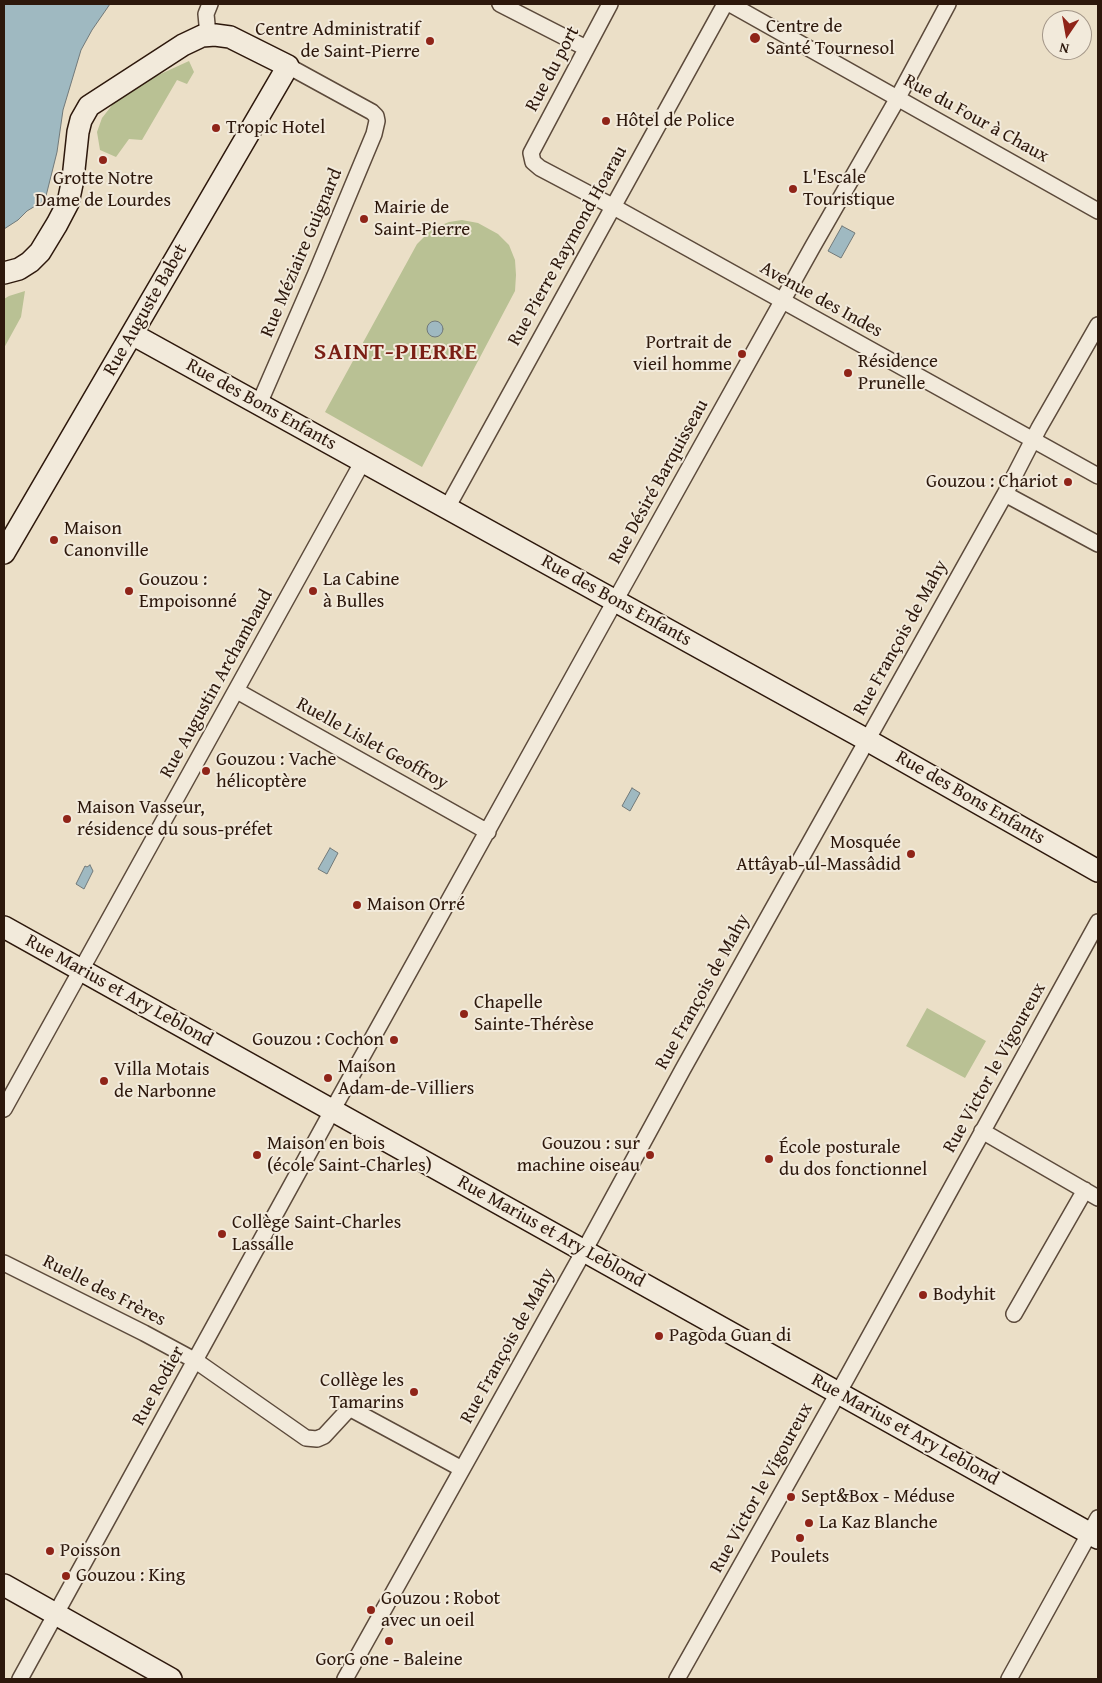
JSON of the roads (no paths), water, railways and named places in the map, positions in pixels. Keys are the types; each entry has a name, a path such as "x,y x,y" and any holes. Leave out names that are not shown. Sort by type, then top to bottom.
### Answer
{"street":[{"path":"208,35 206,14 210,4"},
{"path":"500,4 586,48"},
{"name":"Rue du port","path":"532,153 610,4"},
{"name":"Rue Pierre Raymond Hoarau","path":"447,508 725,4"},
{"name":"Rue du Four à Chaux","path":"730,4 1098,211"},
{"name":"Rue Désiré Barquisseau","path":"332,1111 615,600 898,98 948,4"},
{"path":"4,273 19,269 40,252 68,203 73,179 78,132 81,120 89,106 183,45 195,38 208,35 230,36 288,66"},
{"name":"Rue Méziaire Guignard","path":"259,404 374,134 377,121 376,116 372,112 288,66"},
{"name":"Rue Auguste Babet","path":"4,553 288,66"},
{"name":"Avenue des Indes","path":"532,153 533,162 540,168 612,206 1098,476"},
{"name":"Rue François de Mahy","path":"345,1679 1098,325"},
{"name":"Rue des Bons Enfants","path":"132,334 867,740 1098,871"},
{"name":"Rue Augustin Archambaud","path":"4,1109 362,461"},
{"path":"1004,494 1098,544"},
{"name":"Ruelle Lislet Geoffroy","path":"236,691 488,832"},
{"name":"Rue Victor le Vigoureux","path":"678,1679 1098,922"},
{"name":"Rue Marius et Ary Leblond","path":"4,927 838,1392 1095,1529"},
{"name":"Rue Rodier","path":"20,1679 57,1615 332,1111"},
{"path":"982,1131 1098,1198"},
{"path":"1014,1314 1085,1190"},
{"name":"Ruelle des Frères","path":"4,1263 196,1361 306,1438 312,1440 324,1436 348,1410 352,1409 462,1469"},
{"path":"1009,1679 1095,1529"},
{"path":"4,1585 171,1679"}],"water":[{"path":"4,4 110,4 81,50 63,110 57,152 45,200 4,229"},
{"path":"842,226 855,233 841,258 828,251"},
{"path":"432,321 438,321 443,326 441,335 432,337 427,332 427,326"},
{"path":"632,788 640,793 630,811 622,806"},
{"path":"330,848 338,853 327,874 318,869"},
{"path":"90,865 93,871 84,889 76,884 85,866"}],"place":[{"name":"Centre de Santé Tournesol","path":"755,38"},
{"name":"Centre Administratif de Saint-Pierre","path":"430,41"},
{"name":"Hôtel de Police","path":"606,121"},
{"name":"Tropic Hotel","path":"216,128"},
{"name":"Grotte Notre Dame de Lourdes","path":"103,160"},
{"name":"L'Escale Touristique","path":"793,189"},
{"name":"Mairie de Saint-Pierre","path":"364,219"},
{"name":"Portrait de vieil homme","path":"742,354"},
{"name":"Résidence Prunelle","path":"848,373"},
{"name":"Gouzou : Chariot","path":"1068,482"},
{"name":"Maison Canonville","path":"54,540"},
{"name":"Gouzou : Empoisonné","path":"129,591"},
{"name":"La Cabine à Bulles","path":"313,591"},
{"name":"Gouzou : Vache hélicoptère","path":"206,771"},
{"name":"Maison Vasseur, résidence du sous-préfet","path":"67,819"},
{"name":"Mosquée Attâyab-ul-Massâdid","path":"911,854"},
{"name":"Maison Orré","path":"357,905"},
{"name":"Chapelle Sainte-Thérèse","path":"464,1014"},
{"name":"Gouzou : Cochon","path":"394,1040"},
{"name":"Maison Adam-de-Villiers","path":"328,1078"},
{"name":"Villa Motais de Narbonne","path":"104,1081"},
{"name":"Maison en bois (école Saint-Charles)","path":"257,1155"},
{"name":"Gouzou : sur machine oiseau","path":"650,1155"},
{"name":"École posturale du dos fonctionnel","path":"769,1159"},
{"name":"Collège Saint-Charles Lassalle","path":"222,1234"},
{"name":"Bodyhit","path":"923,1295"},
{"name":"Pagoda Guan di","path":"659,1336"},
{"name":"Collège les Tamarins","path":"414,1392"},
{"name":"Sept&Box - Méduse","path":"791,1497"},
{"name":"La Kaz Blanche","path":"809,1523"},
{"name":"Poulets","path":"800,1538"},
{"name":"Poisson","path":"50,1551"},
{"name":"Gouzou : King","path":"66,1576"},
{"name":"Gouzou : Robot avec un oeil","path":"371,1610"},
{"name":"GorG one - Baleine","path":"389,1641"}],"district":[{"name":"SAINT-PIERRE","path":"396,353"}]}
